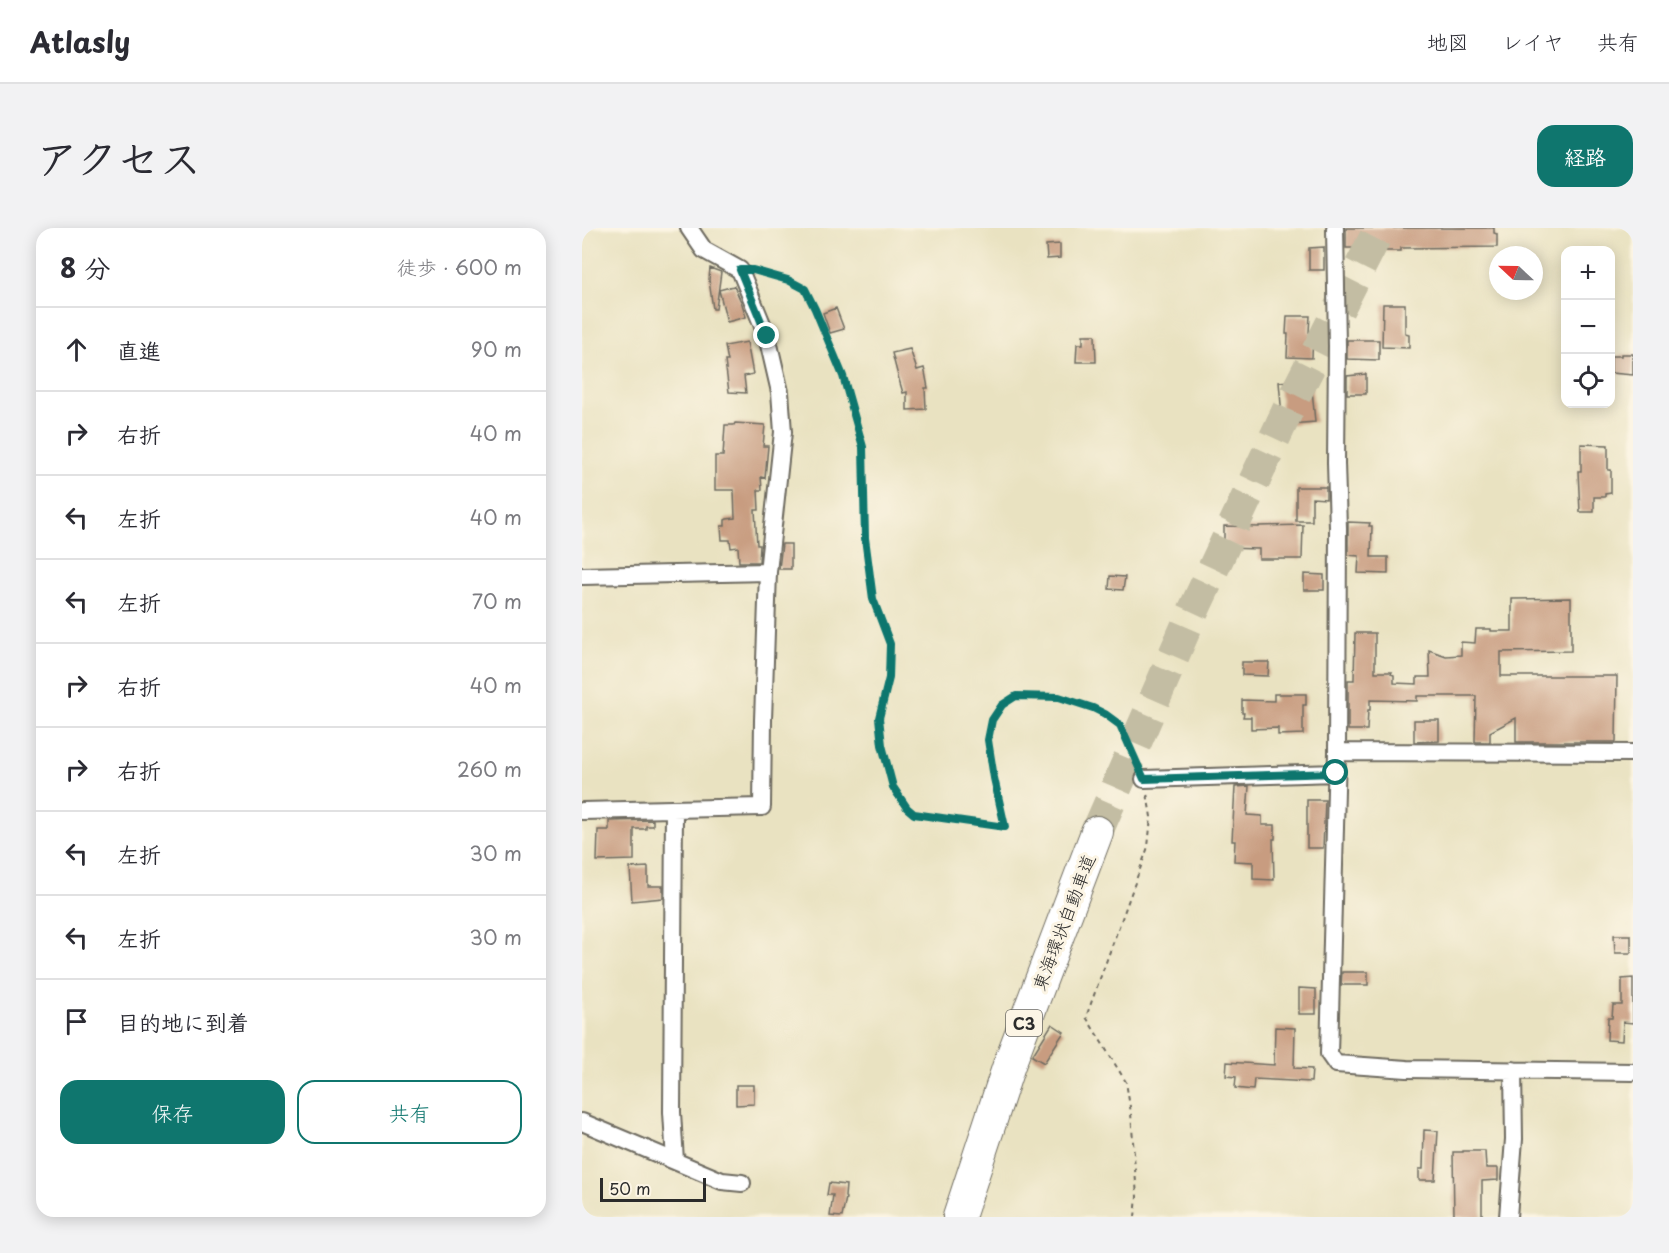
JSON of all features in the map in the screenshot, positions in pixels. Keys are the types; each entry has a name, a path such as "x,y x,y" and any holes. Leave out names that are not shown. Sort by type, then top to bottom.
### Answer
{"highway":[{"name":"東海環状自動車道","path":"959,1217 1009,1065 1097,832"}],"street":[{"path":"582,811 762,807 768,572 783,432 780,392 767,336 740,270 704,250 689,228"},
{"path":"1335,228 1338,528 1337,752 1329,1054 1336,1064 1407,1069 1633,1072"},
{"path":"582,576 768,572"},
{"path":"1337,752 1633,753"},
{"path":"1144,779 1336,773"},
{"path":"674,809 672,1112 675,1161"},
{"path":"1508,1217 1514,1139 1513,1071"},
{"path":"582,1122 722,1181 742,1183"}],"path":[{"path":"740,270 753,270 788,280 805,289 843,376 863,447 865,538 873,599 890,644 889,678 879,718 882,745 893,787 907,808 914,814 1005,827 988,740 992,720 1002,705 1016,696 1059,697 1105,714 1120,725 1144,779 1151,817 1148,848 1086,1017 1126,1082 1137,1197 1135,1217"}],"building":[{"path":"1346,228 1494,228 1494,233 1497,234 1497,246 1489,247 1401,248 1401,251 1385,251 1385,248 1346,248"},
{"path":"1060,244 1060,258 1047,259 1046,245"},
{"path":"1324,247 1324,270 1309,270 1309,248"},
{"path":"710,268 721,272 716,309 713,309 709,280"},
{"path":"734,286 746,317 727,322 719,290"},
{"path":"1383,304 1405,304 1405,333 1409,334 1409,348 1382,347"},
{"path":"836,308 844,329 830,333 823,313"},
{"path":"1287,316 1310,316 1309,332 1313,332 1312,358 1287,357"},
{"path":"1083,335 1095,335 1096,362 1076,362 1077,344 1083,344"},
{"path":"1347,340 1379,340 1379,360 1347,359"},
{"path":"747,342 753,374 744,376 746,393 729,392 725,346"},
{"path":"910,349 917,370 924,368 928,388 925,388 926,409 907,410 907,392 903,393 892,353"},
{"path":"1621,354 1633,354 1633,375 1615,373 1615,356 1621,356"},
{"path":"1366,374 1366,394 1347,394 1347,376"},
{"path":"1311,379 1315,422 1290,424 1289,415 1282,416 1279,382"},
{"path":"735,423 765,425 763,446 768,446 765,478 761,477 762,490 758,490 759,510 755,510 757,545 760,545 759,562 739,562 738,547 731,548 730,540 722,540 721,526 725,526 725,520 735,518 734,490 715,490 715,456 723,456 725,425"},
{"path":"1581,444 1608,445 1611,493 1605,494 1605,497 1594,497 1594,512 1580,512 1578,471 1581,471"},
{"path":"1296,487 1326,487 1326,499 1312,498 1312,521 1296,521"},
{"path":"1348,522 1370,523 1369,526 1372,526 1371,557 1388,557 1388,574 1358,573 1359,556 1348,555"},
{"path":"1303,525 1302,559 1259,559 1259,549 1225,548 1224,546 1224,526"},
{"path":"782,544 791,544 791,569 779,569"},
{"path":"1304,574 1324,575 1324,590 1304,590"},
{"path":"1110,576 1125,577 1123,590 1109,589"},
{"path":"1571,598 1571,651 1501,652 1501,676 1617,676 1616,742 1516,742 1516,718 1490,732 1490,742 1475,742 1476,696 1417,696 1417,701 1370,700 1367,730 1348,730 1348,680 1354,680 1355,633 1375,633 1375,672 1392,672 1394,683 1417,684 1417,677 1430,677 1429,650 1446,656 1461,655 1461,642 1475,643 1476,629 1512,631 1512,599"},
{"path":"1242,662 1269,662 1268,676 1242,675"},
{"path":"1274,694 1306,694 1306,705 1303,705 1303,734 1278,735 1278,728 1251,729 1251,717 1243,717 1242,700 1274,701"},
{"path":"1414,720 1439,720 1439,741 1414,742"},
{"path":"1249,786 1247,815 1262,816 1262,825 1275,825 1274,880 1253,879 1253,862 1234,861 1235,841 1232,841 1235,787"},
{"path":"1307,800 1325,800 1323,848 1307,848"},
{"path":"653,820 653,826 646,826 646,829 634,829 634,860 597,861 598,830 609,830 609,821"},
{"path":"648,867 648,886 663,886 663,898 632,901 630,868"},
{"path":"1614,935 1631,935 1631,953 1615,953"},
{"path":"1342,972 1368,972 1368,985 1341,985"},
{"path":"1633,978 1633,1023 1623,1022 1622,1041 1607,1040 1608,1018 1612,1018 1613,1005 1622,1005 1622,979"},
{"path":"1299,988 1316,989 1316,1014 1299,1014"},
{"path":"1052,1024 1064,1032 1044,1063 1032,1056"},
{"path":"1275,1027 1295,1028 1294,1068 1312,1069 1311,1082 1254,1079 1253,1090 1235,1088 1236,1077 1226,1076 1227,1062 1274,1065"},
{"path":"736,1085 754,1085 754,1104 736,1105"},
{"path":"1424,1130 1438,1131 1435,1180 1419,1180 1419,1169 1423,1169"},
{"path":"1485,1151 1486,1168 1498,1168 1498,1180 1482,1181 1482,1217 1454,1217 1453,1152"},
{"path":"829,1183 846,1185 842,1217 830,1216 833,1195 827,1195"}],"tunnel":[{"path":"1097,832 1190,618 1293,399 1380,228"}],"route":[{"path":"767,336 740,270 753,270 788,280 805,289 843,376 863,447 865,538 873,599 890,644 889,678 879,718 882,745 893,787 907,808 914,814 1005,827 988,740 992,720 1002,705 1016,696 1059,697 1105,714 1120,725 1144,779 1336,773"}]}
